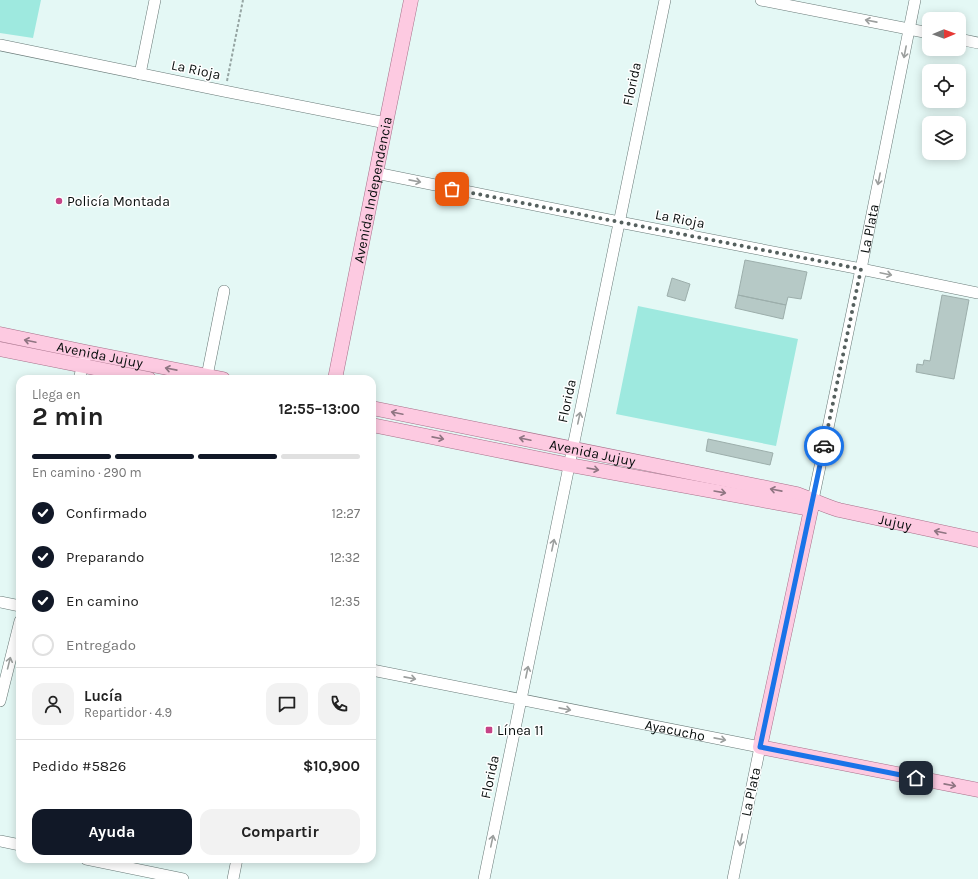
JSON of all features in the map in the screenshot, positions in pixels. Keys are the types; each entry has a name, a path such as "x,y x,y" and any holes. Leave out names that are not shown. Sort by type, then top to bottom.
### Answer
{"main road":[{"name":"Avenida Independencia","path":"336,375 412,0"},
{"name":"Avenida Jujuy","path":"0,334 83,366 195,375"},
{"name":"Avenida Jujuy","path":"0,349 129,375"},
{"name":"Avenida Jujuy","path":"376,409 797,494 812,505"},
{"name":"Avenida Jujuy","path":"376,426 570,465 812,505"},
{"name":"Jujuy","path":"812,505 829,507 978,540"},
{"name":"La Plata","path":"760,747 812,505"},
{"name":"Ayacucho","path":"760,747 978,790"}],"street":[{"path":"140,74 155,0"},
{"name":"Florida","path":"484,879 665,0"},
{"path":"761,0 922,32"},
{"name":"La Plata","path":"812,505 915,0"},
{"path":"966,40 978,43"},
{"name":"La Rioja","path":"0,45 386,123"},
{"name":"La Rioja","path":"376,173 978,293"},
{"path":"207,375 224,291"},
{"path":"0,602 16,605"},
{"path":"0,701 16,637"},
{"name":"Ayacucho","path":"376,671 760,747"},
{"name":"La Plata","path":"733,879 760,747"},
{"path":"0,841 16,844"},
{"path":"105,863 183,879"},
{"path":"233,879 236,863"}],"path":[{"path":"224,91 244,0"}],"shaded area":[{"path":"0,0 41,0 33,38 0,33"},
{"path":"638,306 798,339 776,446 616,414"}],"building":[{"path":"745,260 807,272 801,299 788,297 786,305 738,295"},
{"path":"672,278 690,284 685,301 667,296"},
{"path":"738,295 786,305 783,319 735,308"},
{"path":"942,295 969,300 954,379 916,372 917,364 923,365 924,360 930,361"},
{"path":"708,439 773,453 770,465 706,451"}],"way so far":[{"path":"452,189 861,269 824,446"}],"place":[{"name":"Policía Montada","path":"59,201"},
{"name":"Línea 11","path":"489,730"}],"route":[{"path":"824,446 760,747 916,778"}]}
